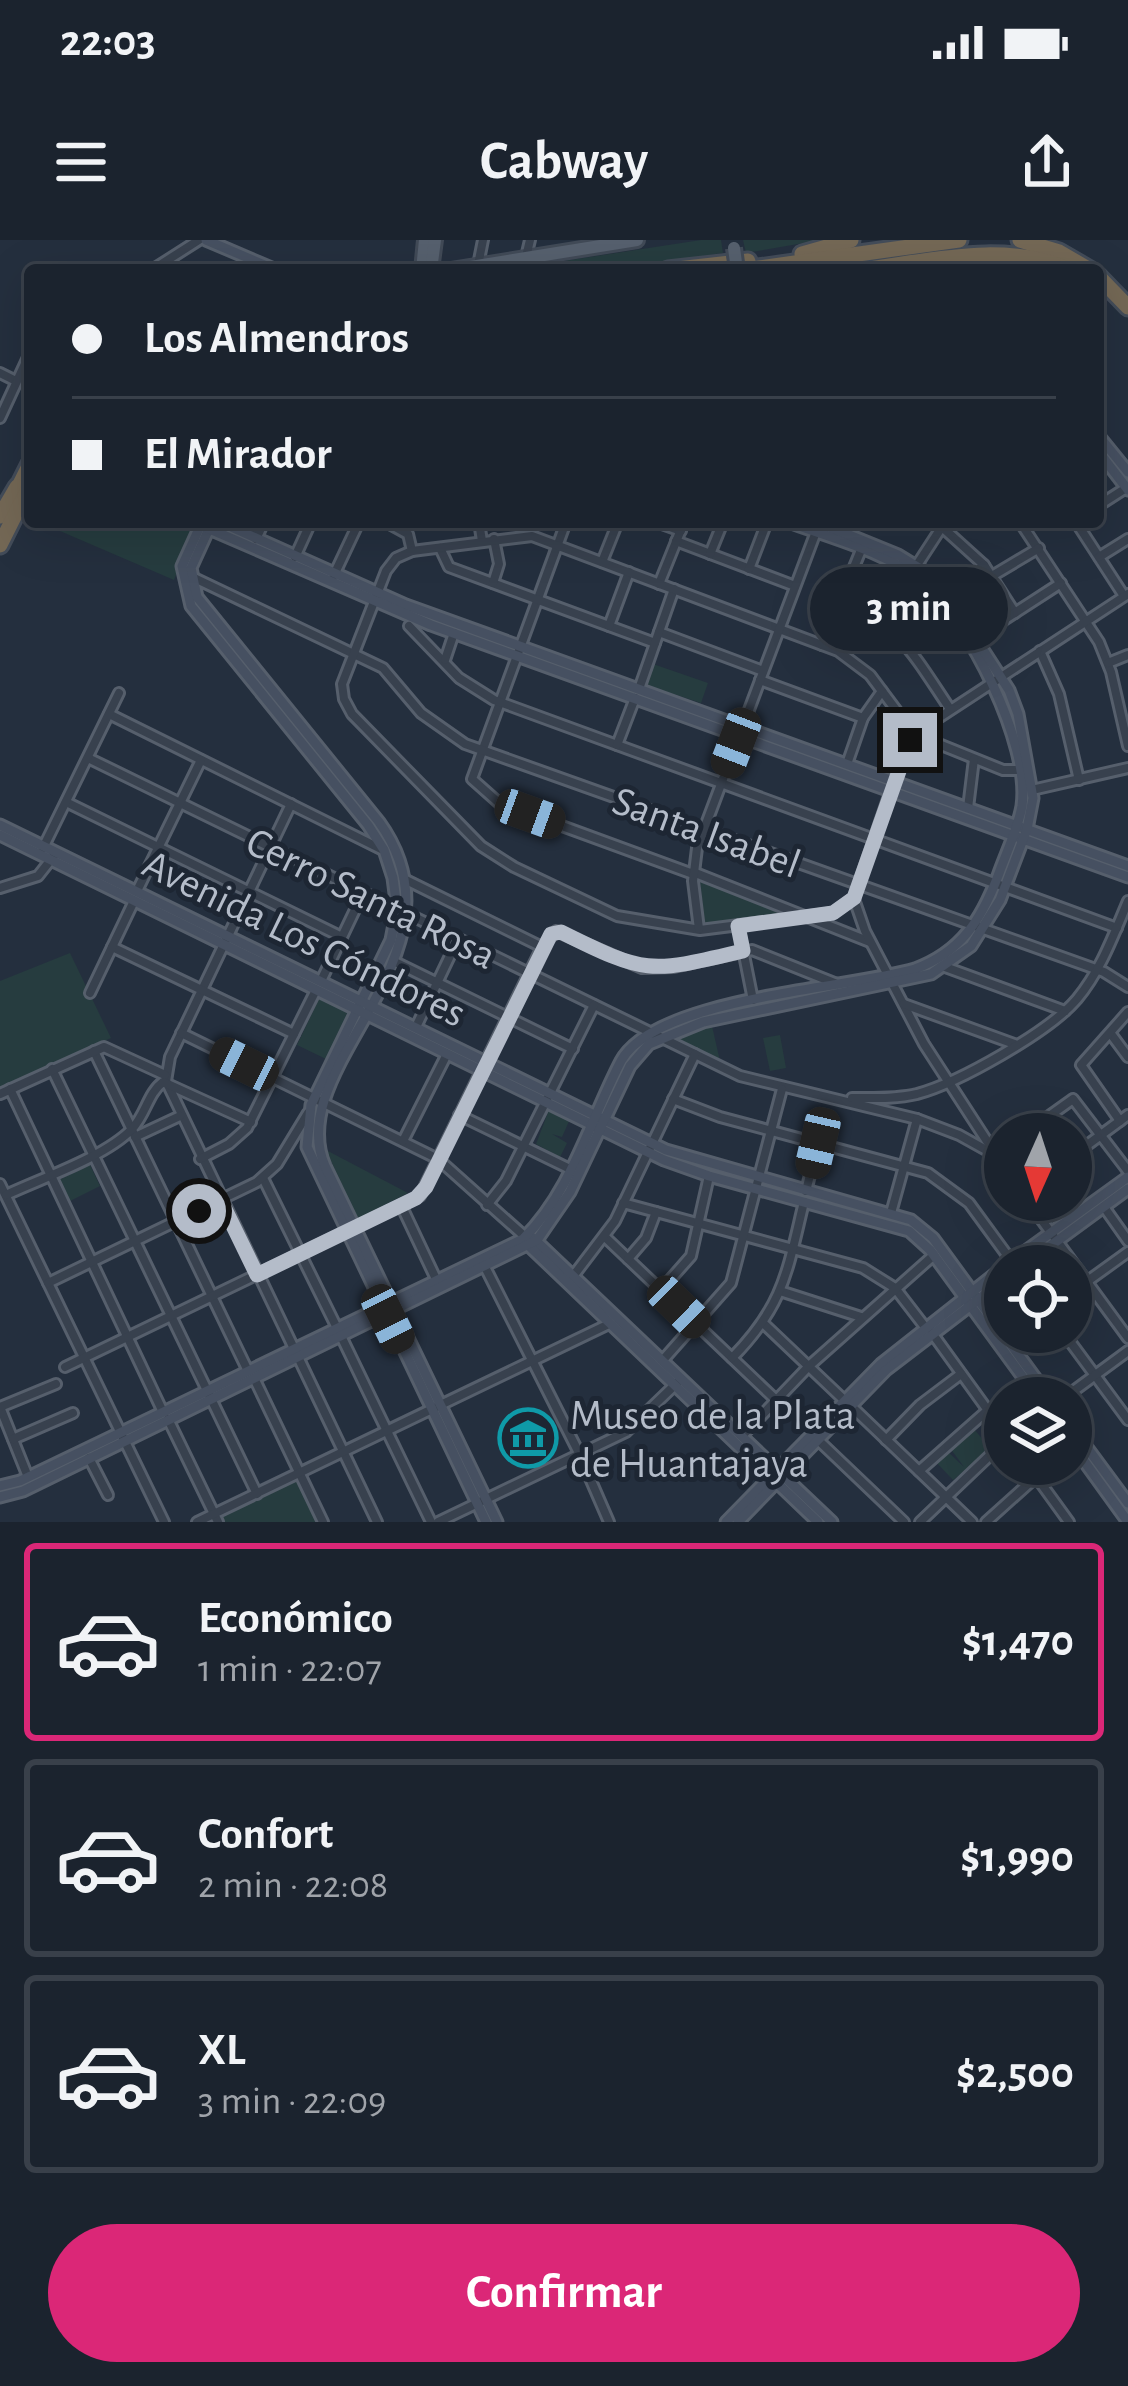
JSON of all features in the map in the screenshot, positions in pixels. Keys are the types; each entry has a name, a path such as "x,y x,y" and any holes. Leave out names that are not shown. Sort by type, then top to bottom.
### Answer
{"highway":[{"path":"718,264 800,254 851,240"},
{"path":"784,264 959,240"},
{"path":"1020,240 1080,264"},
{"path":"914,264 1003,254 1054,264"},
{"path":"1104,283 1128,311"},
{"path":"1104,292 1128,311"},
{"path":"0,519 24,475"},
{"path":"0,545 24,498"},
{"path":"0,560 19,508"}],"main road":[{"path":"484,264 635,240"}],"street":[{"path":"162,264 202,240 261,264"},
{"path":"526,257 530,240"},
{"path":"0,418 24,365"},
{"path":"0,373 16,382"},
{"path":"1104,443 1128,472"},
{"path":"1104,459 1127,489"},
{"path":"48,1283 263,1178 319,1101 393,961 404,879 394,845 206,610 186,573 207,528"},
{"path":"218,528 454,633 520,651"},
{"path":"222,528 256,538 375,598 1020,832 1128,866"},
{"path":"248,528 256,538"},
{"path":"256,538 261,528"},
{"path":"295,557 307,528"},
{"path":"334,575 355,528"},
{"path":"397,528 405,532 412,551"},
{"path":"480,528 482,541"},
{"path":"564,528 472,779 499,803 870,943"},
{"path":"602,562 616,528"},
{"path":"710,554 721,528"},
{"path":"749,569 765,528"},
{"path":"700,930 693,873 703,830 817,528"},
{"path":"823,528 861,550 913,569"},
{"path":"824,528 913,569 976,638 997,679 1019,770 1020,832"},
{"path":"878,619 941,528"},
{"path":"948,528 984,565 1016,613"},
{"path":"1024,528 1087,621 1108,663 1124,714 1128,746"},
{"path":"984,1140 946,1082 870,943 854,898 856,885 914,734 1126,595 1080,528"},
{"path":"659,584 680,532 710,554 795,586"},
{"path":"854,898 837,912 738,926 700,930 637,922 608,913 481,846 348,709 342,688 352,652 392,562 412,551 522,535 558,545 853,659 914,734 1003,770 1019,770"},
{"path":"493,583 500,564 494,539"},
{"path":"1099,557 1128,539"},
{"path":"440,548 448,567 655,643"},
{"path":"992,576 1039,548"},
{"path":"822,645 861,550"},
{"path":"897,634 984,565"},
{"path":"609,626 629,572"},
{"name":"Santa Isabel","path":"186,573 387,672 437,727 485,752 1096,971 1128,987"},
{"path":"976,638 1061,583"},
{"path":"617,745 674,589"},
{"path":"944,598 1018,715 1033,790 1000,885 978,929 945,967"},
{"path":"840,601 897,634 950,709"},
{"path":"409,626 472,688 502,703 1117,928"},
{"path":"659,632 863,718"},
{"path":"446,662 454,633"},
{"path":"1040,651 1059,694 1079,780"},
{"path":"1108,663 1128,655"},
{"path":"847,764 863,718 882,691"},
{"path":"0,888 38,876 66,802 119,693"},
{"path":"109,714 384,850"},
{"path":"741,731 968,808 1128,877"},
{"name":"Cerro Santa Rosa","path":"88,758 740,1076 917,1119 984,1149"},
{"path":"968,808 974,759"},
{"path":"90,993 201,760"},
{"path":"1033,790 1128,768"},
{"path":"66,802 342,937"},
{"path":"133,1133 165,1078 181,1033 291,804"},
{"path":"365,1008 401,911 374,824"},
{"name":"Avenida Los Cóndores","path":"0,825 447,1054 484,1066"},
{"name":"Avenida Los Cóndores","path":"0,836 47,853"},
{"path":"404,879 542,947"},
{"path":"200,1159 230,1144 251,1122 363,893"},
{"path":"837,1097 899,1097 946,1082 1017,1045 1065,1011 1096,971 1128,901"},
{"path":"738,926 753,1001"},
{"path":"0,1486 165,1415 528,1239 570,1192 623,1058 648,1032 698,1013 753,1001 890,980 937,960 978,929"},
{"path":"65,1367 423,1192 542,947 556,931 642,968 674,967 752,950 838,985"},
{"path":"416,1028 458,939"},
{"path":"112,946 294,1034"},
{"path":"393,961 573,1049"},
{"path":"528,1239 634,1058 661,1038 703,1022 945,967 1065,1011"},
{"path":"902,1004 1017,1045"},
{"path":"487,1205 504,1185 593,1005"},
{"name":"Avenida Los Cóndores","path":"365,1008 416,1028 709,1176 757,1183"},
{"path":"1092,1142 1124,1118 1081,1068 1128,1012"},
{"path":"181,1033 438,1159 574,1275 663,1360 678,1382"},
{"path":"1111,1034 1128,1057"},
{"path":"216,1518 5,1091 107,1047 251,1122"},
{"path":"94,1051 323,1522"},
{"path":"403,1141 447,1054"},
{"path":"574,1275 605,1237 695,1054"},
{"path":"52,1069 257,1494"},
{"path":"165,1078 377,1522"},
{"path":"663,1360 729,1288 782,1089"},
{"path":"674,1099 706,1113 905,1164 955,1189 997,1245"},
{"path":"1053,1113 1073,1099 1084,1113"},
{"path":"319,1101 319,1150 350,1230"},
{"path":"309,1112 307,1147 481,1500 497,1522"},
{"path":"460,1115 570,1169"},
{"path":"6,1195 133,1133 180,1116"},
{"path":"891,1214 917,1119"},
{"path":"1054,1237 1128,1174 1092,1123"},
{"path":"732,1358 764,1324 780,1291 818,1143"},
{"path":"287,1148 307,1147"},
{"name":"Avenida Los Cóndores","path":"650,1148 757,1183 911,1220 928,1233 1024,1377"},
{"path":"661,1291 688,1262 709,1176"},
{"path":"263,1178 435,1522 635,1427 678,1382"},
{"path":"0,1184 164,1522"},
{"path":"1042,1245 1128,1189"},
{"name":"Avenida Los Cóndores","path":"806,1196 903,1228 934,1255 984,1313"},
{"path":"623,1204 870,1271 895,1288 984,1404"},
{"path":"401,1205 436,1279"},
{"path":"1104,1207 1128,1240"},
{"path":"628,1259 646,1238 656,1212"},
{"path":"1043,1221 1060,1245"},
{"path":"605,1237 776,1400"},
{"path":"528,1239 609,1324 748,1448 818,1522"},
{"path":"1092,1278 1128,1252"},
{"path":"748,1448 776,1400 861,1317 934,1255"},
{"path":"388,1307 436,1279 483,1263"},
{"path":"483,1263 609,1522"},
{"path":"742,1521 776,1476 847,1402 984,1288"},
{"path":"1092,1289 1128,1338"},
{"path":"780,1291 861,1317"},
{"path":"971,1298 984,1291"},
{"path":"197,1522 216,1518 609,1324"},
{"path":"764,1324 972,1522"},
{"path":"1092,1377 1128,1351"},
{"path":"1079,1353 1128,1420"},
{"path":"645,1358 663,1360"},
{"path":"886,1440 920,1405 962,1373"},
{"path":"28,1477 0,1407 56,1384"},
{"path":"726,1522 817,1439 847,1402"},
{"path":"13,1439 73,1413"},
{"path":"919,1471 984,1414"},
{"path":"0,1497 23,1491 89,1458 122,1435"},
{"path":"817,1439 904,1522"},
{"path":"1092,1455 1128,1504"},
{"path":"89,1458 108,1495"},
{"path":"920,1522 984,1458"},
{"path":"1092,1472 1128,1522"},
{"path":"776,1476 832,1522"},
{"path":"986,1522 1028,1485"},
{"path":"1040,1485 1063,1520"},
{"path":"481,1500 486,1522"}],"green space":[{"path":"701,240 721,240 723,253 649,264 544,264"},
{"path":"743,240 821,240 746,253"},
{"path":"53,528 196,528 174,580"},
{"path":"908,578 934,603 898,629 882,619"},
{"path":"653,664 708,683 701,703 646,685"},
{"path":"700,881 793,914 705,926"},
{"path":"70,953 111,1038 0,1089 0,981"},
{"path":"319,999 350,1013 326,1059 297,1045"},
{"path":"712,1026 720,1061 677,1041 677,1037"},
{"path":"780,1035 786,1068 770,1071 763,1038"},
{"path":"549,1110 570,1119 562,1137 552,1134 567,1143 560,1157 536,1144"},
{"path":"326,1150 408,1193 357,1219"},
{"path":"90,1165 100,1186 70,1201 59,1180"},
{"path":"973,1428 984,1441 984,1455 953,1480 935,1461 946,1450 964,1467 950,1448"},
{"path":"301,1479 319,1522 222,1522 219,1516"}],"place":[{"name":"Museo de la Plata de Huantajaya","path":"528,1438"}],"route":[{"path":"199,1211 221,1201 257,1275 416,1198 426,1187 551,934 561,932 642,968 666,968 743,951 738,926 840,910 854,898 910,740"}]}
